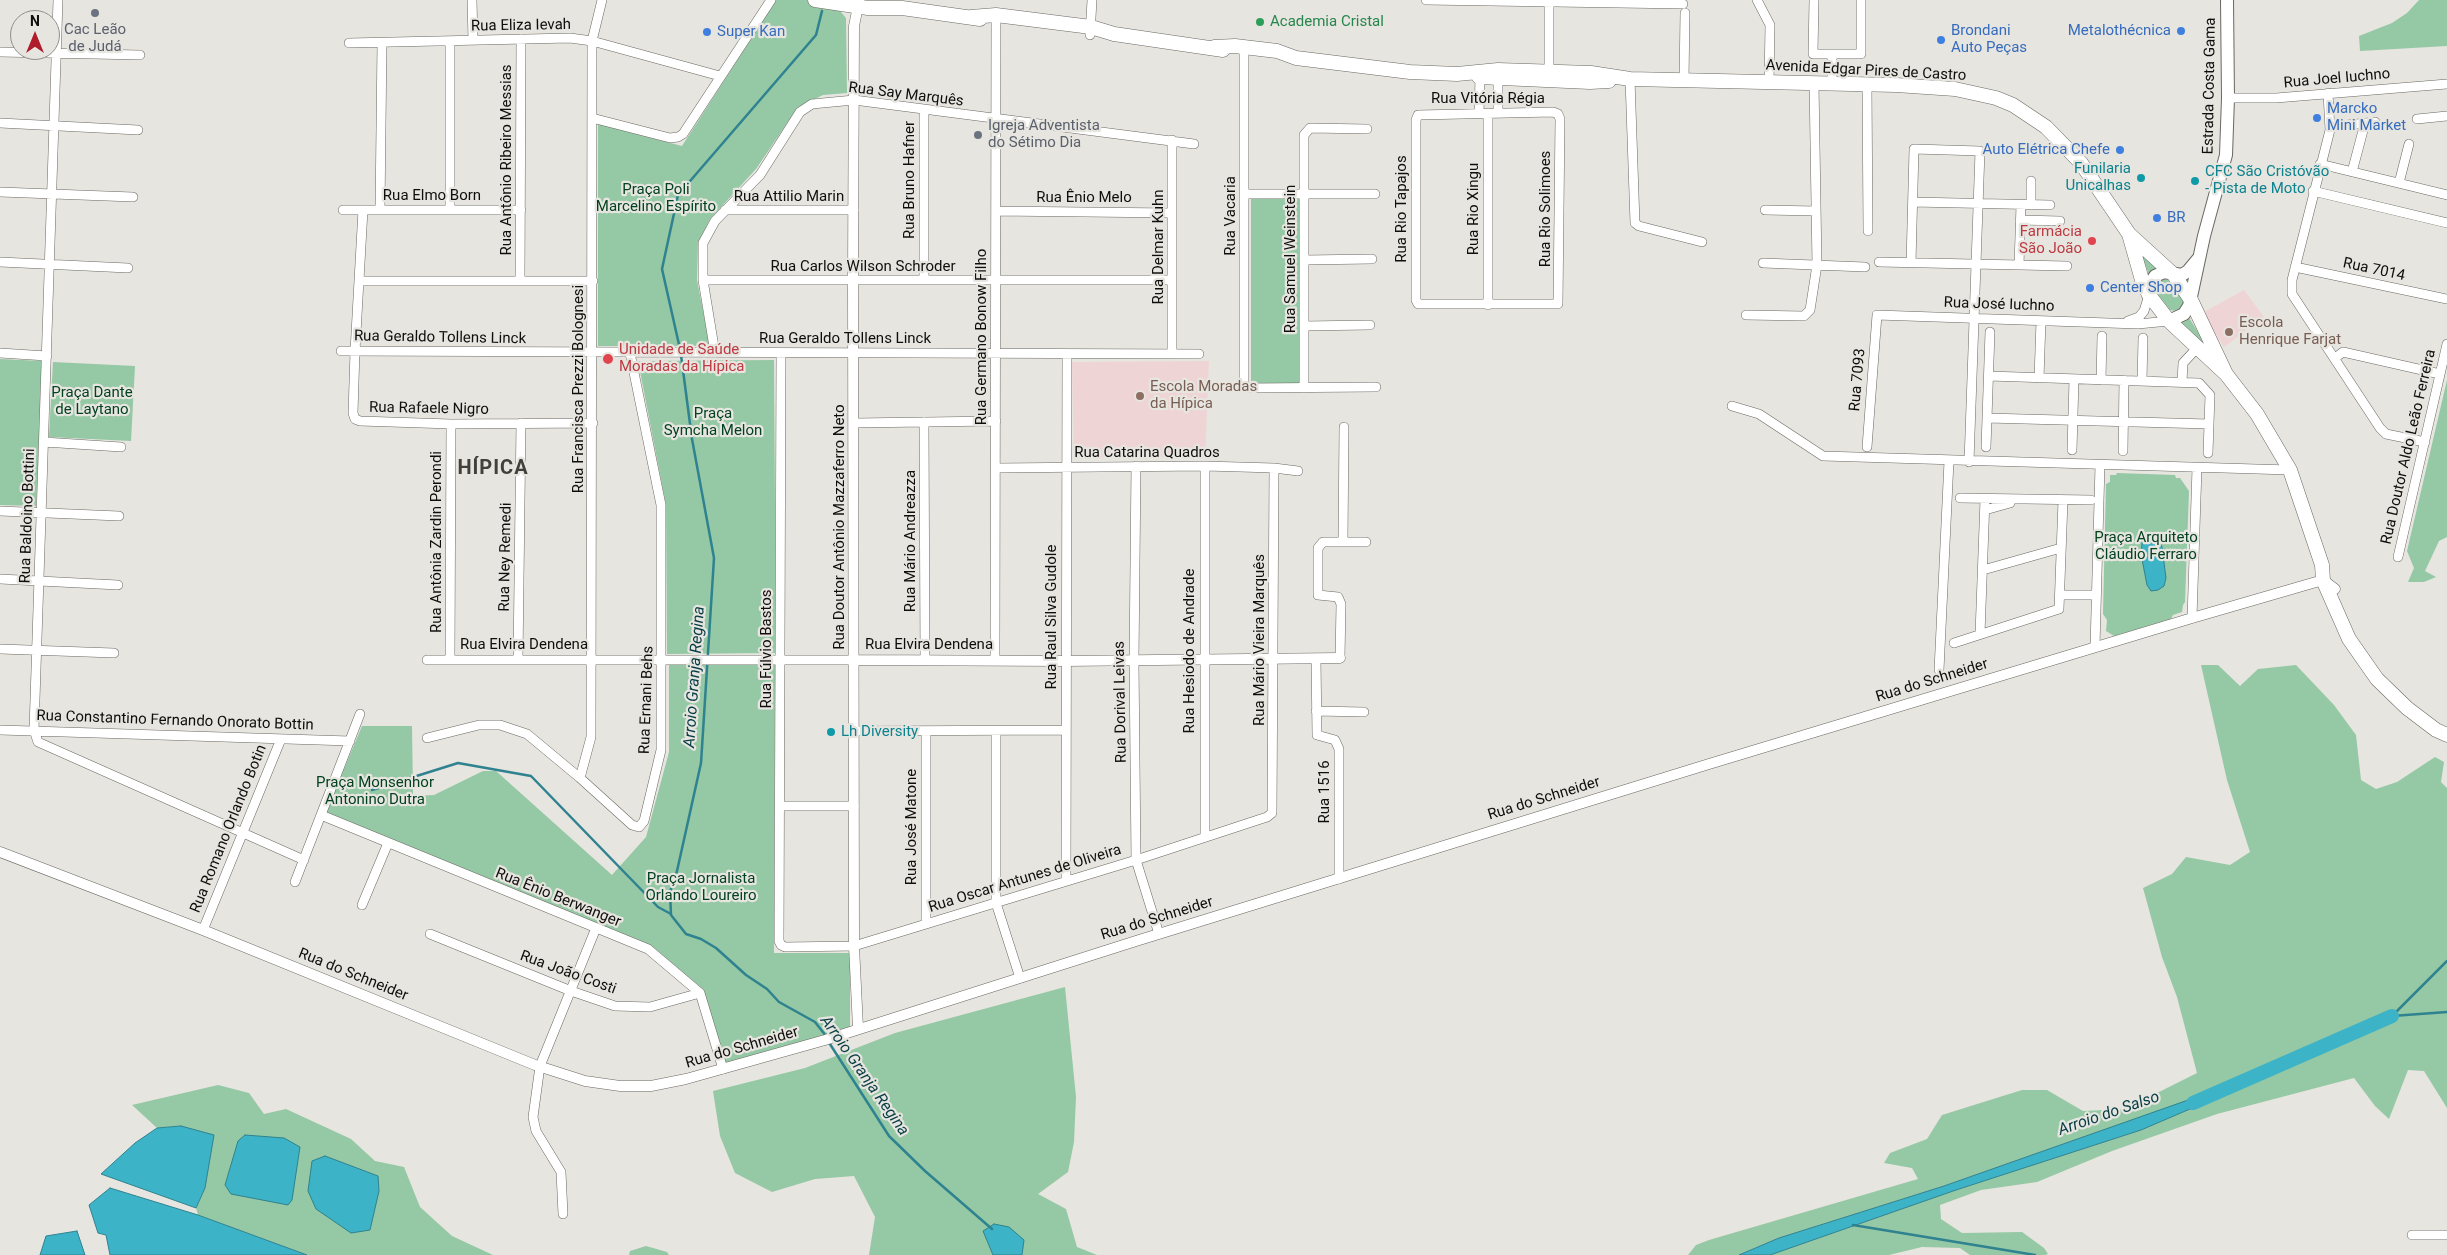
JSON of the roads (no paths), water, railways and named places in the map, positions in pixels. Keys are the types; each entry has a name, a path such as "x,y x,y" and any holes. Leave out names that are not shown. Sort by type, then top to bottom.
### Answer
{"main road":[{"name":"Avenida Edgar Pires de Castro","path":"816,0 902,8 1114,34 1244,51 1276,59 1296,58 1364,68 1457,74 1498,80 1549,76"},
{"name":"Avenida Edgar Pires de Castro","path":"886,0 902,8"},
{"name":"Estrada Costa Gama","path":"2191,300 2198,259 2223,173 2226,155 2228,98 2227,0"},
{"name":"Avenida Edgar Pires de Castro","path":"1457,74 1498,70 1590,82 1630,79 1814,83 1955,89 1979,93 2014,105 2046,127 2060,140 2081,163 2129,234 2174,275 2191,300 2226,374"},
{"name":"Avenida Edgar Pires de Castro","path":"2129,234 2142,280 2149,295 2170,321 2226,374 2257,414 2290,470 2322,565 2335,589 2361,656"},
{"path":"2149,295 2149,285 2155,276 2164,272 2174,275 2184,274 2198,259"},
{"path":"2170,321 2184,314 2191,300"},
{"name":"Avenida Edgar Pires de Castro","path":"2322,565 2323,580 2339,619 2377,679 2407,708 2447,736"}],"street":[{"path":"472,0 473,40"},
{"name":"Rua Francisca Prezzi Bolognesi","path":"580,778 591,737 593,423 592,41 602,0"},
{"path":"592,118 670,138 683,134 771,0"},
{"path":"1090,31 1092,0"},
{"path":"1426,0 1617,1 1684,9 1684,81"},
{"path":"1814,0 1813,54 1861,54 1861,0"},
{"path":"1549,1 1549,76"},
{"path":"1759,1 1770,25 1769,82"},
{"name":"Rua Doutor Antônio Mazzaferro Neto","path":"857,5 854,26 853,280 855,354 854,946 858,1028"},
{"name":"Rua Germano Bonow Filho","path":"995,659 997,468 996,20"},
{"name":"Rua Eliza Ievah","path":"349,44 570,38 592,41 720,76"},
{"name":"Rua Antônio Ribeiro Messias","path":"520,281 521,39"},
{"path":"450,41 450,210"},
{"path":"380,210 382,43"},
{"name":"Rua Vacaria","path":"1244,51 1244,386 1304,388"},
{"path":"60,54 140,55"},
{"path":"1832,54 1832,84"},
{"name":"Rua Baldoino Bottini","path":"34,730 58,60"},
{"name":"Rua Rio Xingu","path":"1480,78 1484,113 1488,305"},
{"path":"1630,79 1635,223 1639,226 1702,242"},
{"path":"1498,80 1498,113"},
{"path":"1746,315 1804,316 1808,314 1817,265 1814,83"},
{"name":"Rua Joel Iuchno","path":"2228,98 2276,98 2447,84"},
{"path":"1867,85 1868,230"},
{"path":"2328,93 2330,130 2295,267 2292,280 2292,294 2386,434 2424,442"},
{"name":"Rua Say Marquês","path":"715,353 703,280 703,243 715,221 760,174 800,112 812,104 854,100 1194,144"},
{"name":"Rua Bruno Hafner","path":"924,110 924,280"},
{"name":"Rua Vitória Régia","path":"1418,115 1484,113 1558,114"},
{"name":"Rua Rio Solimoes","path":"1488,305 1558,304 1560,214 1558,114"},
{"name":"Rua Rio Tapajos","path":"1418,115 1416,120 1416,300 1418,304 1488,305"},
{"path":"2417,118 2447,116"},
{"path":"2347,125 2375,122"},
{"path":"0,123 138,130"},
{"path":"2352,172 2365,123"},
{"name":"Rua Samuel Weinstein","path":"1304,388 1306,130 1310,128 1367,129"},
{"name":"Rua Delmar Kuhn","path":"1172,140 1172,353"},
{"path":"2399,183 2409,144"},
{"path":"1912,263 1914,149 1980,151 1969,462"},
{"path":"2320,164 2447,195"},
{"path":"2030,205 2031,181"},
{"path":"0,192 134,197"},
{"path":"2313,192 2447,223"},
{"path":"1245,194 1375,194"},
{"path":"1913,202 2050,205"},
{"path":"2019,265 2020,204"},
{"name":"Rua Elmo Born","path":"343,210 520,210"},
{"name":"Rua Rafaele Nigro","path":"363,210 355,352 353,413 355,419 360,421 451,424 593,423"},
{"name":"Rua Attilio Marin","path":"725,210 854,210"},
{"path":"1765,210 1816,211"},
{"name":"Rua Ênio Melo","path":"996,211 1172,212"},
{"path":"2020,220 2060,221"},
{"path":"1305,260 1372,259"},
{"path":"0,262 128,268"},
{"path":"1879,262 2067,266"},
{"path":"1763,263 1865,268"},
{"name":"Rua 7014","path":"2295,267 2447,299"},
{"path":"360,281 593,280"},
{"name":"Rua Carlos Wilson Schroder","path":"703,280 1172,280"},
{"name":"Rua José Iuchno","path":"2120,322 2132,321 2144,312 2149,295"},
{"name":"Rua José Iuchno","path":"1877,315 2154,324 2170,321"},
{"name":"Rua 7093","path":"1867,447 1877,315"},
{"path":"2039,378 2041,321"},
{"path":"1304,326 1370,325"},
{"path":"1986,447 1990,332"},
{"path":"2101,380 2102,336"},
{"path":"2142,381 2143,338"},
{"name":"Rua Doutor Aldo Leão Ferreira","path":"2398,557 2447,344"},
{"path":"2182,382 2183,363 2198,347"},
{"name":"Rua Geraldo Tollens Linck","path":"341,351 593,354 1199,354"},
{"path":"2335,358 2343,352 2440,374"},
{"path":"0,353 47,356"},
{"name":"Rua Ernani Behs","path":"427,738 479,725 500,725 526,734 580,778 632,825 639,827 644,821 662,750 661,505 630,353"},
{"name":"Rua Fúlvio Bastos","path":"781,353 781,946"},
{"name":"Rua Raul Silva Gudole","path":"1066,880 1067,354"},
{"path":"1988,376 2199,383 2210,395 2208,454"},
{"path":"2072,450 2074,379"},
{"path":"2123,451 2124,380"},
{"path":"1304,388 1376,387"},
{"path":"1732,406 1759,414 1823,456 1969,462 2290,470"},
{"path":"1987,418 2209,424"},
{"path":"855,423 996,421"},
{"name":"Rua Mário Andreazza","path":"924,422 925,660"},
{"name":"Rua Antônia Zardin Perondi","path":"450,660 451,424"},
{"name":"Rua Ney Remedi","path":"518,660 521,424"},
{"path":"1343,542 1344,427"},
{"path":"44,442 121,447"},
{"path":"1939,670 1949,461"},
{"path":"2095,648 2100,465"},
{"name":"Rua Dorival Leivas","path":"1136,466 1134,660 1136,860 1159,934"},
{"name":"Rua Catarina Quadros","path":"997,468 1205,466 1274,468 1298,471"},
{"name":"Rua Hesiodo de Andrade","path":"1205,466 1205,837"},
{"name":"Rua Mário Vieira Marquês","path":"1272,813 1274,468"},
{"path":"2192,618 2197,468"},
{"path":"1960,498 2091,500"},
{"path":"1980,634 1985,499"},
{"path":"1985,510 2010,503 2010,499"},
{"path":"1954,643 2059,609 2063,500"},
{"path":"0,510 119,516"},
{"path":"1340,658 1341,604 1338,597 1318,595 1318,548 1323,542 1366,542"},
{"path":"1982,570 2061,548"},
{"path":"0,579 118,585"},
{"path":"2323,580 2335,589"},
{"name":"Rua do Schneider","path":"0,852 203,930 540,1066 585,1081 620,1086 651,1086 723,1069 828,1039 858,1028 1338,879 2192,618 2323,580"},
{"path":"2060,594 2096,595"},
{"path":"0,649 114,653"},
{"name":"Rua Elvira Dendena","path":"427,660 995,659 1065,661 1340,658"},
{"name":"Rua 1516","path":"1316,659 1317,735 1321,738 1335,740 1339,749 1338,879"},
{"path":"1316,711 1364,712"},
{"path":"295,882 360,714"},
{"name":"Rua Constantino Fernando Onorato Bottin","path":"0,730 350,741"},
{"path":"34,730 38,742 304,860"},
{"path":"854,731 1065,730"},
{"name":"Rua José Matone","path":"926,731 926,923"},
{"path":"996,731 996,902 1020,978"},
{"name":"Rua Romano Orlando Botin","path":"203,930 281,739"},
{"path":"780,806 854,806"},
{"name":"Rua Oscar Antunes de Oliveira","path":"781,946 854,946 1136,860 1267,818 1272,813"},
{"name":"Rua Ênio Berwanger","path":"321,816 648,949 700,993"},
{"path":"362,905 388,843"},
{"path":"563,1214 561,1172 536,1131 534,1117 540,1066 596,928"},
{"name":"Rua João Costi","path":"430,934 571,991 615,1006 650,1007 700,993"},
{"path":"700,993 723,1069"},
{"path":"2412,1235 2447,1235"}],"water":[{"path":"2150,533 2157,537 2162,547 2166,578 2164,586 2158,590 2151,591 2147,585 2141,554 2142,543 2146,534"},
{"path":"2208,1093 2211,1100 2141,1130 1956,1190 1770,1255 1739,1255 1779,1238 1944,1186"},
{"path":"181,1126 214,1135 205,1188 196,1208 101,1174 135,1143 157,1128"},
{"path":"245,1135 284,1138 300,1147 292,1200 288,1205 231,1194 225,1185 238,1141"},
{"path":"325,1156 378,1176 379,1191 370,1230 351,1233 316,1209 308,1191 312,1161"},
{"path":"110,1188 198,1215 307,1255 110,1255 106,1235 98,1233 89,1205"},
{"path":"994,1224 1009,1227 1024,1240 1022,1255 993,1255 983,1231"},
{"path":"77,1231 85,1255 40,1255 46,1236"}],"waterway":[{"name":"Arroio Granja Regina","path":"680,349 662,269 678,195 816,35 822,11"},
{"name":"Arroio Granja Regina","path":"681,355 692,439 714,558 701,763 677,871 670,892 671,915 686,934 701,939 716,948 746,975 767,989 779,1002 815,1022 826,1036"},
{"path":"372,790 458,763 531,776 658,907 671,914"},
{"name":"Arroio do Salso","path":"2392,1016 2447,961"},
{"path":"2392,1016 2447,1012"},
{"name":"Arroio do Salso","path":"2193,1103 2392,1016"},
{"name":"Arroio Granja Regina","path":"828,1041 889,1136 925,1171 992,1229"},
{"path":"1853,1225 2035,1255"}],"place":[{"name":"Cac Leão de Judá","path":"95,13"},
{"name":"Academia Cristal","path":"1260,22"},
{"name":"Metalothécnica","path":"2181,31"},
{"name":"Super Kan","path":"707,32"},
{"name":"Brondani Auto Peças","path":"1941,40"},
{"name":"Marcko Mini Market","path":"2317,118"},
{"name":"Igreja Adventista do Sétimo Dia","path":"978,135"},
{"name":"Auto Elétrica Chefe","path":"2120,150"},
{"name":"Funilaria Unicalhas","path":"2141,178"},
{"name":"CFC São Cristóvão - Pista de Moto","path":"2195,181"},
{"name":"BR","path":"2157,218"},
{"name":"Farmácia São João","path":"2092,241"},
{"name":"Center Shop","path":"2090,288"},
{"name":"Escola Henrique Farjat","path":"2229,332"},
{"name":"Unidade de Saúde Moradas da Hípica","path":"608,359"},
{"name":"Escola Moradas da Hípica","path":"1140,396"},
{"name":"Lh Diversity","path":"831,732"}],"district":[{"name":"HÍPICA","path":"493,469"}],"park label":[{"name":"Praça Poli Marcelino Espírito","path":"656,198"},
{"name":"Praça Dante de Laytano","path":"92,402"},
{"name":"Praça Symcha Melon","path":"713,422"},
{"name":"Praça Arquiteto Cláudio Ferraro","path":"2146,546"},
{"name":"Praça Monsenhor Antonino Dutra","path":"375,792"},
{"name":"Praça Jornalista Orlando Loureiro","path":"701,888"}]}
